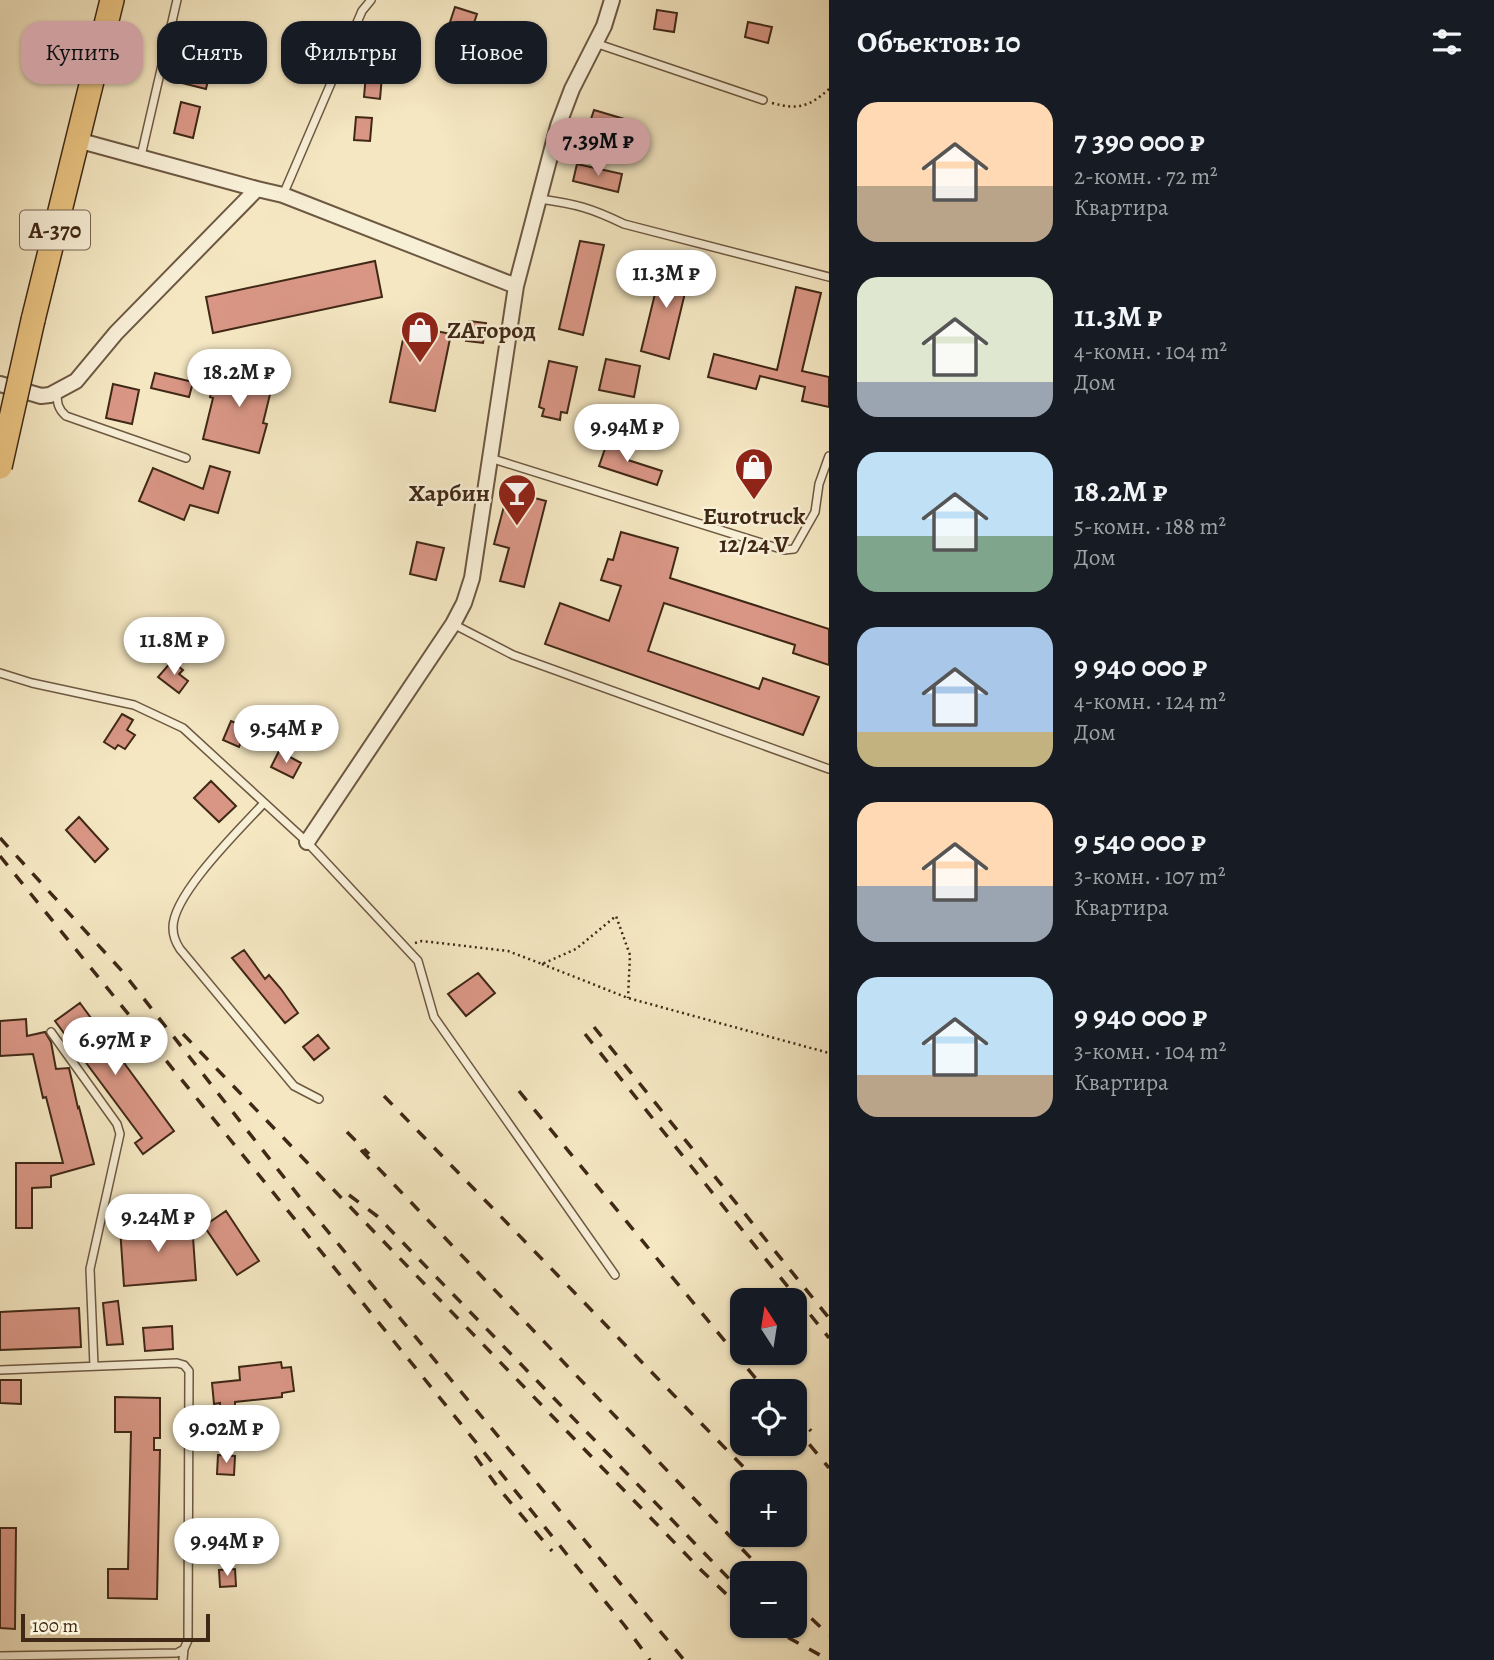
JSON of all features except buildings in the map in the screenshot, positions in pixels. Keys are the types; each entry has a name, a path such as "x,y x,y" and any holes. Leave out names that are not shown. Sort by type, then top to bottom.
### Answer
{"highway":[{"name":"А-370","path":"0,467 33,320 112,0"}],"street":[{"path":"307,842 453,624 464,603 472,578 516,286 558,126 572,89 596,43 612,0"},
{"path":"77,140 283,195 516,286"},
{"path":"0,384 41,396 57,393 76,381 116,333 257,189"}],"lane":[{"path":"141,156 177,0"},
{"path":"283,195 362,11 371,0"},
{"path":"596,43 763,100"},
{"path":"540,200 578,204 624,224 829,277"},
{"path":"57,393 60,411 66,416 186,458"},
{"path":"489,457 784,550 794,549 815,512 819,484 829,456"},
{"path":"453,624 513,655 829,769"},
{"path":"0,673 32,683 134,705 183,727 307,842 418,961 434,1017 615,1275"},
{"path":"264,804 204,870 182,902 173,927 175,940 294,1086 320,1099"},
{"path":"51,1032 117,1124 120,1134 90,1269 94,1366"},
{"path":"0,1370 177,1363 184,1365 189,1371 188,1640 183,1660"},
{"path":"0,1656 177,1653 184,1648"}],"path":[{"path":"763,100 792,108 813,102 829,89"},
{"path":"542,964 576,949 616,916 630,955 628,998"},
{"path":"404,946 422,941 508,951 628,998 829,1053"}],"railway":[{"path":"0,838 122,971 305,1204 684,1660"},
{"path":"0,856 650,1660"},
{"path":"594,1027 829,1318"},
{"path":"183,1034 730,1598"},
{"path":"585,1034 829,1338"},
{"path":"519,1091 756,1379"},
{"path":"384,1096 746,1470"},
{"path":"347,1132 369,1154"},
{"path":"361,1150 754,1561"},
{"path":"349,1195 377,1216 730,1580"},
{"path":"807,1426 811,1431"},
{"path":"807,1442 829,1468"},
{"path":"475,1456 552,1551"},
{"path":"807,1614 829,1635"},
{"path":"789,1638 829,1660"}],"place":[{"name":"ZAгород","path":"420,364"},
{"name":"Eurotruck 12/24 V","path":"754,501"},
{"name":"Харбин","path":"517,527"}]}
